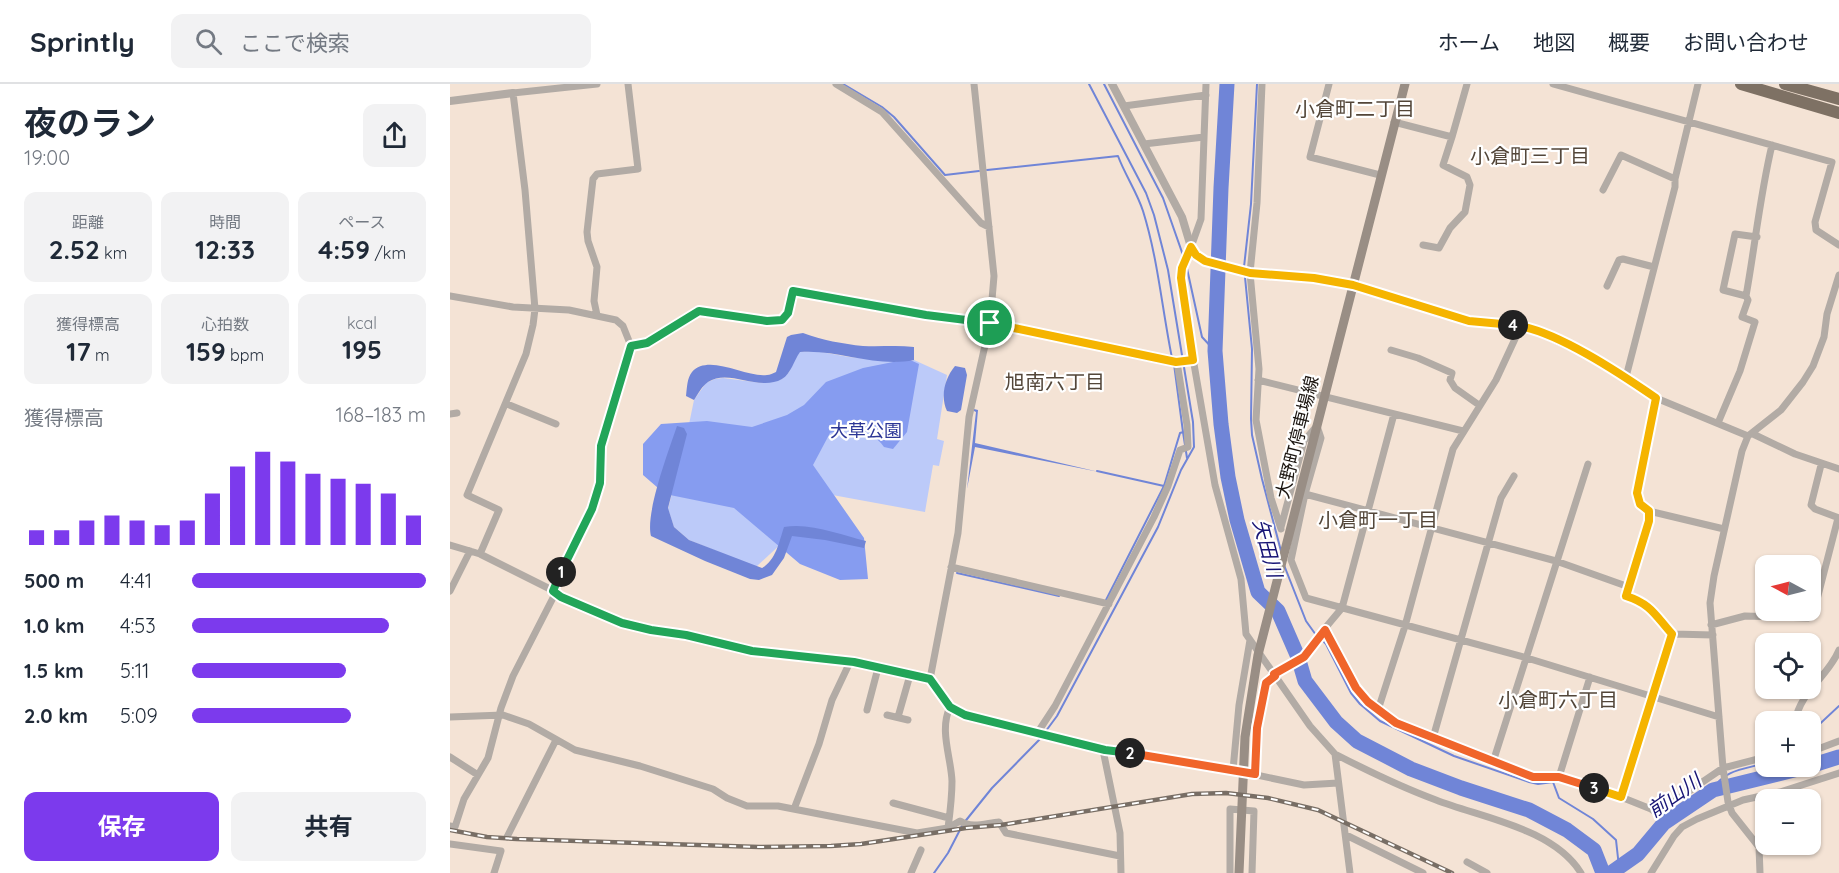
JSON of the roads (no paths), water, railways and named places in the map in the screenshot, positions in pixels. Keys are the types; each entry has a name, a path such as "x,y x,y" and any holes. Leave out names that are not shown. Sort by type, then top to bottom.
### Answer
{"highway":[{"path":"1741,84 1839,113"},
{"path":"1785,84 1839,99"}],"main road":[{"name":"大野町停車場線","path":"1239,873 1245,737 1248,708 1263,630 1405,84"}],"street":[{"path":"450,101 597,84"},
{"path":"597,315 594,301 597,267 587,232 593,179 597,174 638,169 628,84"},
{"path":"836,84 882,112 981,223 989,227"},
{"path":"930,679 958,533 969,417 990,323 994,276 974,84"},
{"path":"1112,84 1182,217 1191,247 1196,255 1205,261 1249,272 1314,278 1353,285 1469,321 1521,326 1563,343 1626,377 1656,398 1821,465 1839,469"},
{"path":"1206,84 1201,219 1182,268 1181,278 1191,360 1215,485 1240,579 1246,634 1310,726 1335,754 1396,785 1503,823 1548,842 1569,858 1581,873"},
{"path":"1262,84 1257,203 1249,272 1258,380 1256,420 1271,498 1281,529 1304,441 1317,426"},
{"path":"1329,84 1310,157 1380,175"},
{"path":"1423,245 1439,248 1450,228 1465,212 1470,185 1467,177 1443,165 1467,84"},
{"path":"1553,84 1832,162 1815,222 1816,230 1839,245"},
{"path":"1626,377 1675,187 1698,84"},
{"path":"480,554 499,510 467,495 507,404 530,340 535,309 525,190 513,93"},
{"path":"1124,106 1206,95"},
{"path":"1394,122 1452,137"},
{"path":"1144,144 1204,137"},
{"path":"1718,423 1740,371 1755,322 1742,316 1748,300 1746,297 1757,237 1762,189 1772,145"},
{"path":"1603,190 1621,155 1675,179"},
{"path":"1746,297 1723,290 1735,234 1757,237"},
{"path":"1607,286 1619,260 1654,267"},
{"path":"1760,873 1760,847 1732,813 1729,804 1711,625 1712,591 1741,453 1751,435 1791,398 1813,366 1824,337 1827,314 1839,275"},
{"path":"631,346 647,343 699,311 767,321 782,320 788,313 793,291 926,315 990,323 1177,362 1191,360"},
{"path":"450,296 501,306 556,309 616,320 623,326 631,346 601,446 600,483 592,509 513,676 499,716 492,748 464,799 455,827 450,826"},
{"path":"1378,710 1405,626 1453,449 1505,364 1521,326"},
{"path":"1391,350 1418,358 1452,373 1450,380 1455,388 1479,405"},
{"path":"1043,733 1158,507 1180,450 1188,447 1177,362"},
{"path":"1258,380 1463,431"},
{"path":"1656,398 1637,493 1640,504 1649,511 1724,529"},
{"path":"507,404 556,424"},
{"path":"1255,774 1257,728 1266,683 1304,657 1342,608 1394,414"},
{"path":"1317,426 1321,438 1305,494 1291,560 1306,598 1527,658 1719,717"},
{"path":"1493,762 1588,464"},
{"path":"1711,625 1745,616 1808,618 1813,615 1838,518 1815,509 1811,505 1821,465"},
{"path":"1433,738 1501,498 1514,476"},
{"path":"1305,494 1489,545 1556,561 1629,587"},
{"path":"1649,511 1649,521 1626,596 1650,607 1672,634 1713,635"},
{"path":"450,544 480,554 561,597 623,623 752,651 850,662 930,679 950,707 965,715 1105,750 1233,770 1304,784 1338,783"},
{"path":"450,591 470,552"},
{"path":"951,567 1109,604"},
{"path":"1325,630 1356,688 1378,710 1396,723 1533,777 1559,777 1621,797 1657,813 1724,770 1755,760"},
{"path":"1621,797 1672,634"},
{"path":"1233,770 1239,705 1250,640"},
{"path":"1797,711 1804,696 1821,680 1839,650"},
{"path":"794,809 819,744 832,700 850,662"},
{"path":"867,710 878,668"},
{"path":"898,717 910,675"},
{"path":"1559,777 1590,677"},
{"path":"948,828 952,781 946,734 950,707"},
{"path":"887,715 908,720"},
{"path":"450,717 499,716 529,724 575,750 640,766 713,789 747,806 778,806 917,833 963,823 979,825 999,822 1006,833 1120,856"},
{"path":"507,837 556,740"},
{"path":"1821,748 1839,741"},
{"path":"1105,750 1104,755 1120,833 1121,873"},
{"path":"1335,754 1350,873"},
{"path":"450,757 478,775"},
{"path":"1650,873 1682,827 1702,816 1729,804 1780,792 1839,772"},
{"path":"893,803 949,818"},
{"path":"1230,873 1230,809 1254,811 1252,873"},
{"path":"1346,835 1423,873"},
{"path":"450,844 501,851 494,873"},
{"path":"911,873 921,850"},
{"path":"1467,862 1487,873"}],"waterway":[{"path":"843,84 882,107 894,117 945,175 979,171"},
{"path":"934,873 948,853 963,824 992,788 1040,739 1057,716 1158,527 1181,470 1194,447 1193,422 1168,270 1154,215 1146,193 1089,84"},
{"path":"1104,84 1163,198 1184,258"},
{"name":"矢田川","path":"1227,84 1215,351 1228,477 1237,520 1258,592 1278,611 1298,657 1305,681 1336,722 1357,741 1411,769 1529,810 1567,830 1594,850 1603,873"},
{"path":"1257,84 1251,204 1244,267 1252,349 1251,419 1252,435 1281,551"},
{"path":"987,170 1118,156 1140,204 1148,229 1172,358"},
{"path":"1186,264 1202,337 1215,351"},
{"path":"1174,364 1183,432"},
{"path":"1106,600 1164,486 1180,433 1183,432 1187,458"},
{"path":"1097,471 1164,486"},
{"path":"1284,565 1306,621 1316,635"},
{"path":"957,573 1059,596"},
{"path":"1321,639 1326,644 1351,693 1380,721 1454,756 1529,782 1538,784 1553,782 1559,798 1593,819 1616,840 1619,867"},
{"path":"1821,723 1839,706"},
{"name":"前山川","path":"1821,763 1839,757"},
{"path":"1713,790 1717,783 1728,774 1755,766"},
{"name":"前山川","path":"1611,873 1638,854 1664,823 1713,790 1766,777"}],"railway":[{"path":"450,830 487,837 517,839 759,847 831,846 1001,825 1192,794 1226,793 1268,798 1318,810 1452,873"}],"district":[{"name":"小倉町二丁目","path":"1355,108"},
{"name":"小倉町三丁目","path":"1530,155"},
{"name":"旭南六丁目","path":"1055,381"},
{"name":"小倉町一丁目","path":"1378,519"},
{"name":"小倉町六丁目","path":"1558,699"}],"park label":[{"name":"大草公園","path":"866,430"}]}
